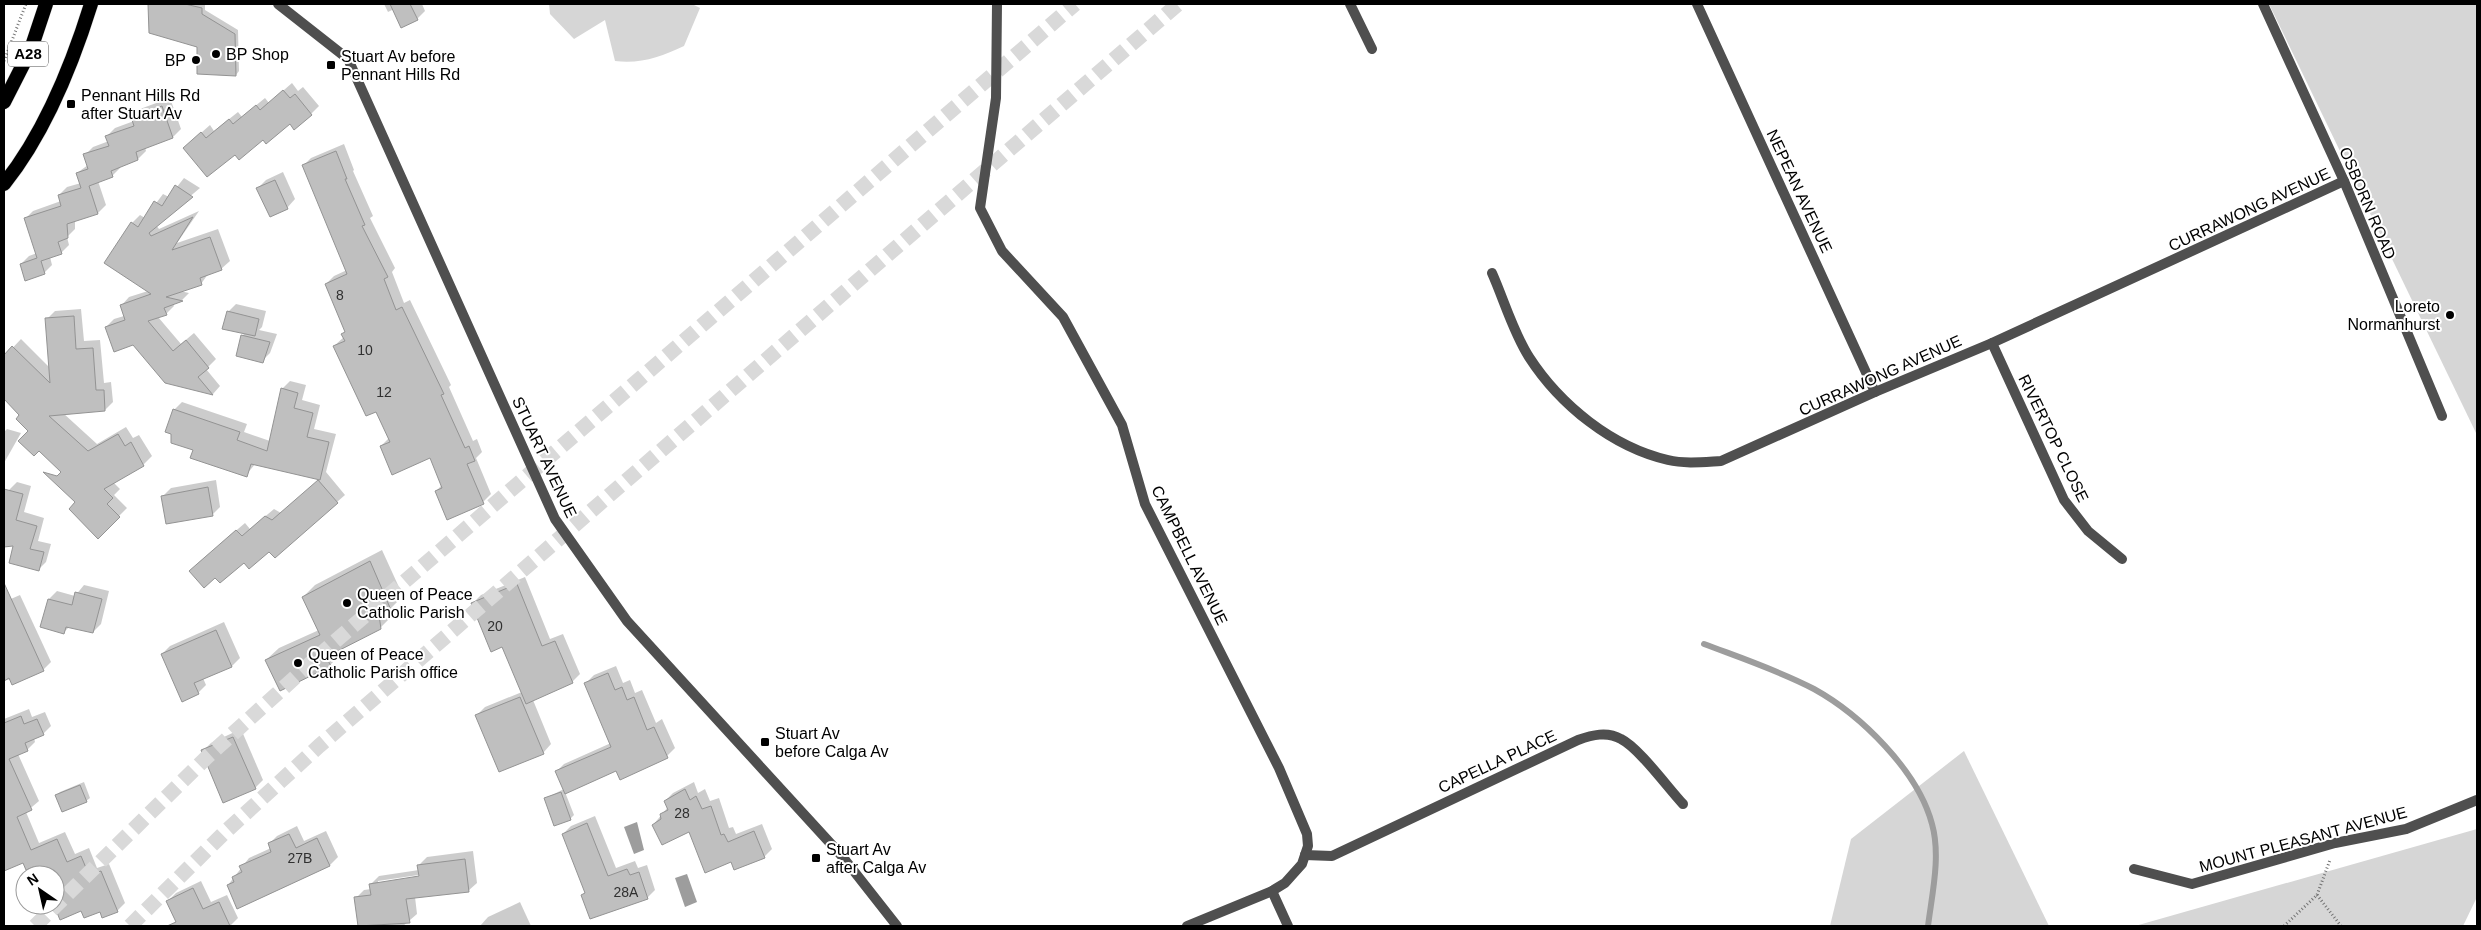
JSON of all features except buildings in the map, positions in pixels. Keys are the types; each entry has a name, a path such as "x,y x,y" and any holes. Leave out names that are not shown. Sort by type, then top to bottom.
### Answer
{"highway":[{"name":"A28","path":"4,102 31,49 46,4"},
{"name":"A28","path":"4,184 16,168 51,106 75,52 91,4"}],"street":[{"name":"STUART AVENUE","path":"278,4 348,59 555,519 627,621 842,856 897,926"},
{"name":"CAMPBELL AVENUE","path":"997,4 996,98 980,208 1002,251 1062,316 1122,425 1145,504 1275,759 1305,826 1308,846 1295,874 1272,891 1187,926"},
{"path":"1350,4 1372,49"},
{"name":"NEPEAN AVENUE","path":"1697,4 1875,392"},
{"name":"OSBORN ROAD","path":"2263,4 2344,182 2442,416"},
{"name":"CURRAWONG AVENUE","path":"1492,273 1528,355 1543,377 1583,416 1612,438 1639,452 1677,461 1695,463 1721,461 1875,392 1992,343 2344,182"},
{"name":"RIVERTOP CLOSE","path":"1992,343 2064,500 2088,531 2122,559"},
{"name":"CAPELLA PLACE","path":"1305,855 1332,856 1578,740 1594,735 1611,736 1629,744 1683,804"},
{"name":"MOUNT PLEASANT AVENUE","path":"2134,869 2192,884 2335,843 2406,829 2477,800"},
{"path":"1272,891 1288,926"}],"path":[{"path":"4,60 26,4"},
{"path":"2284,926 2317,895 2335,843"},
{"path":"2317,895 2341,926"}],"shaded area":[{"path":"549,4 692,4 700,8 684,46 651,59 624,62 615,61 605,20 574,39 550,14"},
{"name":"Loreto Normanhurst","path":"2269,4 2477,4 2477,435"},
{"path":"1964,751 2049,926 1830,926 1851,839"},
{"path":"637,822 644,850 634,854 624,827"},
{"path":"2477,829 2477,897 2463,926 2135,926"},
{"path":"687,874 697,902 685,907 675,878"}],"waterway":[{"path":"1704,644 1801,682 1832,700 1868,729 1901,765 1925,804 1935,836 1935,875 1928,926"}],"tunnel":[{"path":"35,926 207,757 332,644 1075,4"},
{"path":"130,926 223,834 319,746 1178,4"}],"place":[{"name":"BP Shop","path":"216,54"},
{"name":"BP","path":"196,60"},
{"name":"Stuart Av before Pennant Hills Rd","path":"331,65"},
{"name":"Pennant Hills Rd after Stuart Av","path":"71,104"},
{"name":"Loreto Normanhurst","path":"2450,315"},
{"name":"Queen of Peace Catholic Parish","path":"347,603"},
{"name":"Queen of Peace Catholic Parish office","path":"298,663"},
{"name":"Stuart Av before Calga Av","path":"765,742"},
{"name":"Stuart Av after Calga Av","path":"816,858"}]}
